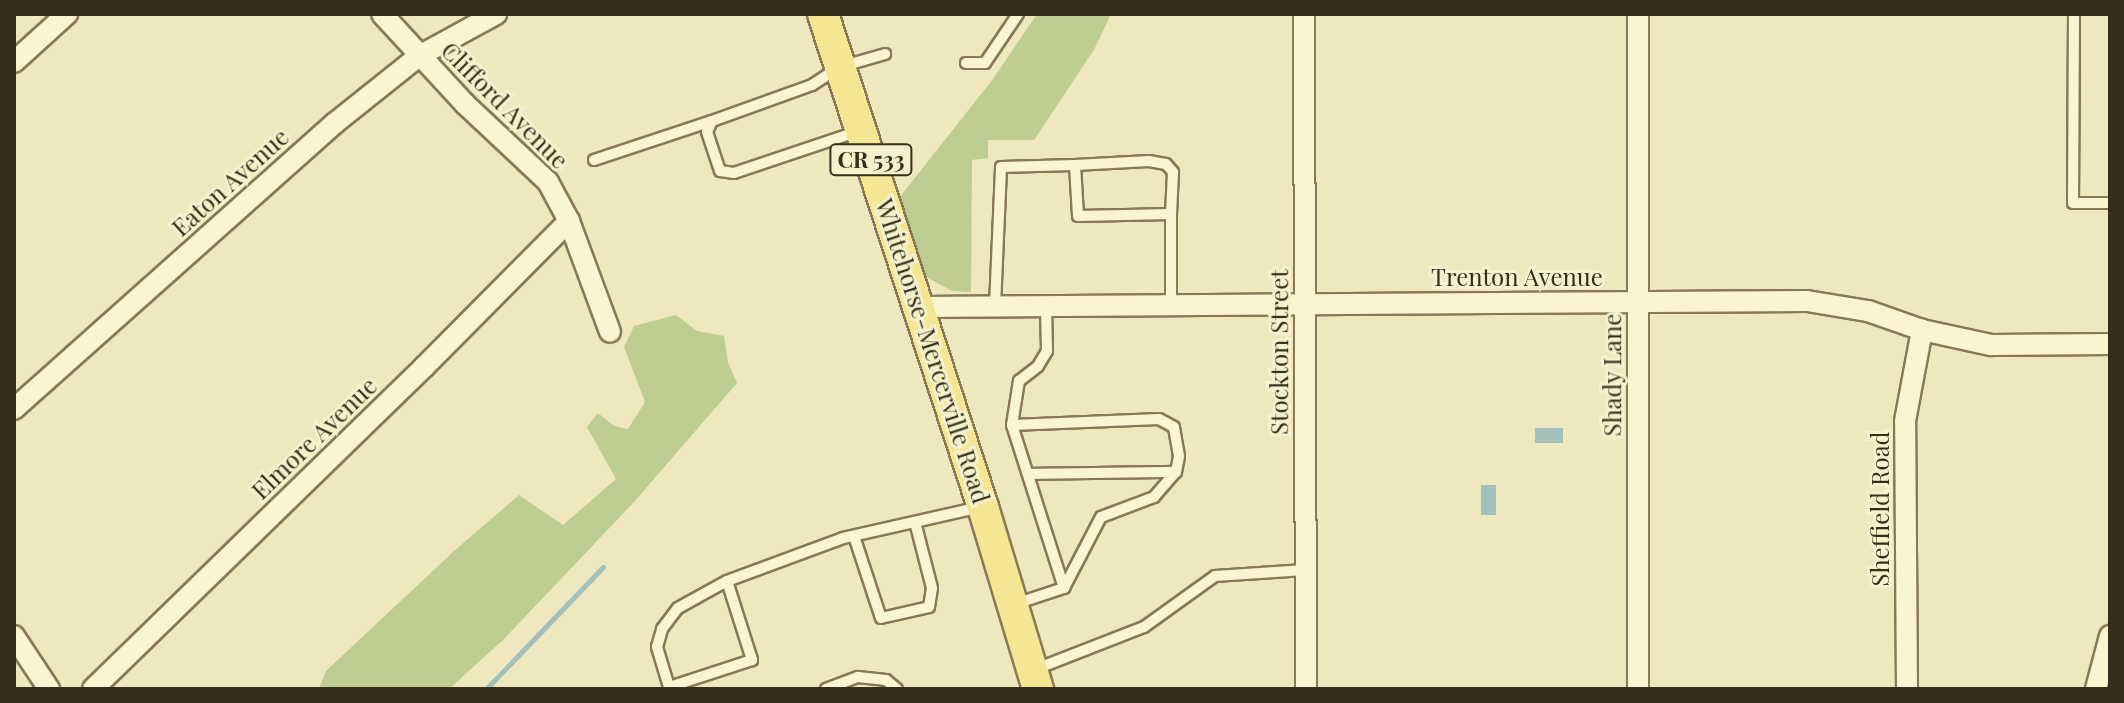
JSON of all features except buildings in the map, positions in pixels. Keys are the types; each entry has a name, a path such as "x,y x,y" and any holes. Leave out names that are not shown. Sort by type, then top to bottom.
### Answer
{"main road":[{"name":"Whitehorse-Mercerville Road","path":"823,14 983,507 1035,680"}],"street":[{"path":"14,62 67,14"},
{"name":"Clifford Avenue","path":"382,14 419,56 548,182 569,221 610,332"},
{"name":"Eaton Avenue","path":"14,409 335,123 419,56 496,14"},
{"name":"Stockton Street","path":"1304,14 1306,689"},
{"name":"Shady Lane","path":"1638,14 1638,689"},
{"name":"Elmore Avenue","path":"93,689 424,367 569,221"},
{"name":"Trenton Avenue","path":"918,307 1807,301 1868,311 1922,330 1991,345 2110,344"},
{"name":"Sheffield Road","path":"1907,689 1905,421 1922,330"},
{"path":"14,636 49,689"},
{"path":"2096,689 2110,636"}],"lane":[{"path":"966,63 985,63 1018,14"},
{"path":"2074,14 2073,203 2110,203"},
{"path":"594,160 812,85 840,67 885,54"},
{"path":"712,121 707,132 720,171 734,173 861,130"},
{"path":"995,306 1001,167 1149,161 1166,164 1173,172 1171,305"},
{"path":"1075,165 1078,216 1171,214"},
{"path":"1046,306 1047,351 1038,366 1019,381 1012,425 1064,588"},
{"path":"1012,425 1168,422 1177,438 1176,472 1154,497 1101,517 1064,588 1013,605"},
{"path":"1028,474 1176,472"},
{"path":"727,581 752,660 669,687 657,647 662,629 678,608 727,581 854,536 983,507"},
{"path":"854,536 881,618 929,607 932,588 915,522"},
{"path":"1035,680 1144,627 1215,576 1305,570"},
{"path":"826,689 858,677 886,680 897,689"}],"green space":[{"path":"1037,14 1111,14 1095,48 1034,140 988,140 988,158 972,160 971,292 952,291 928,278 923,270 899,198 993,79"},
{"path":"676,315 697,331 724,336 728,362 737,383 634,502 504,639 449,689 319,689 326,671 519,495 563,525 616,479 587,427 598,413 614,426 628,429 645,402 624,347 634,326"}],"water":[{"path":"1535,428 1563,428 1563,443 1535,443"},
{"path":"1481,485 1496,485 1496,515 1481,515"}],"waterway":[{"path":"486,689 603,567"}]}
